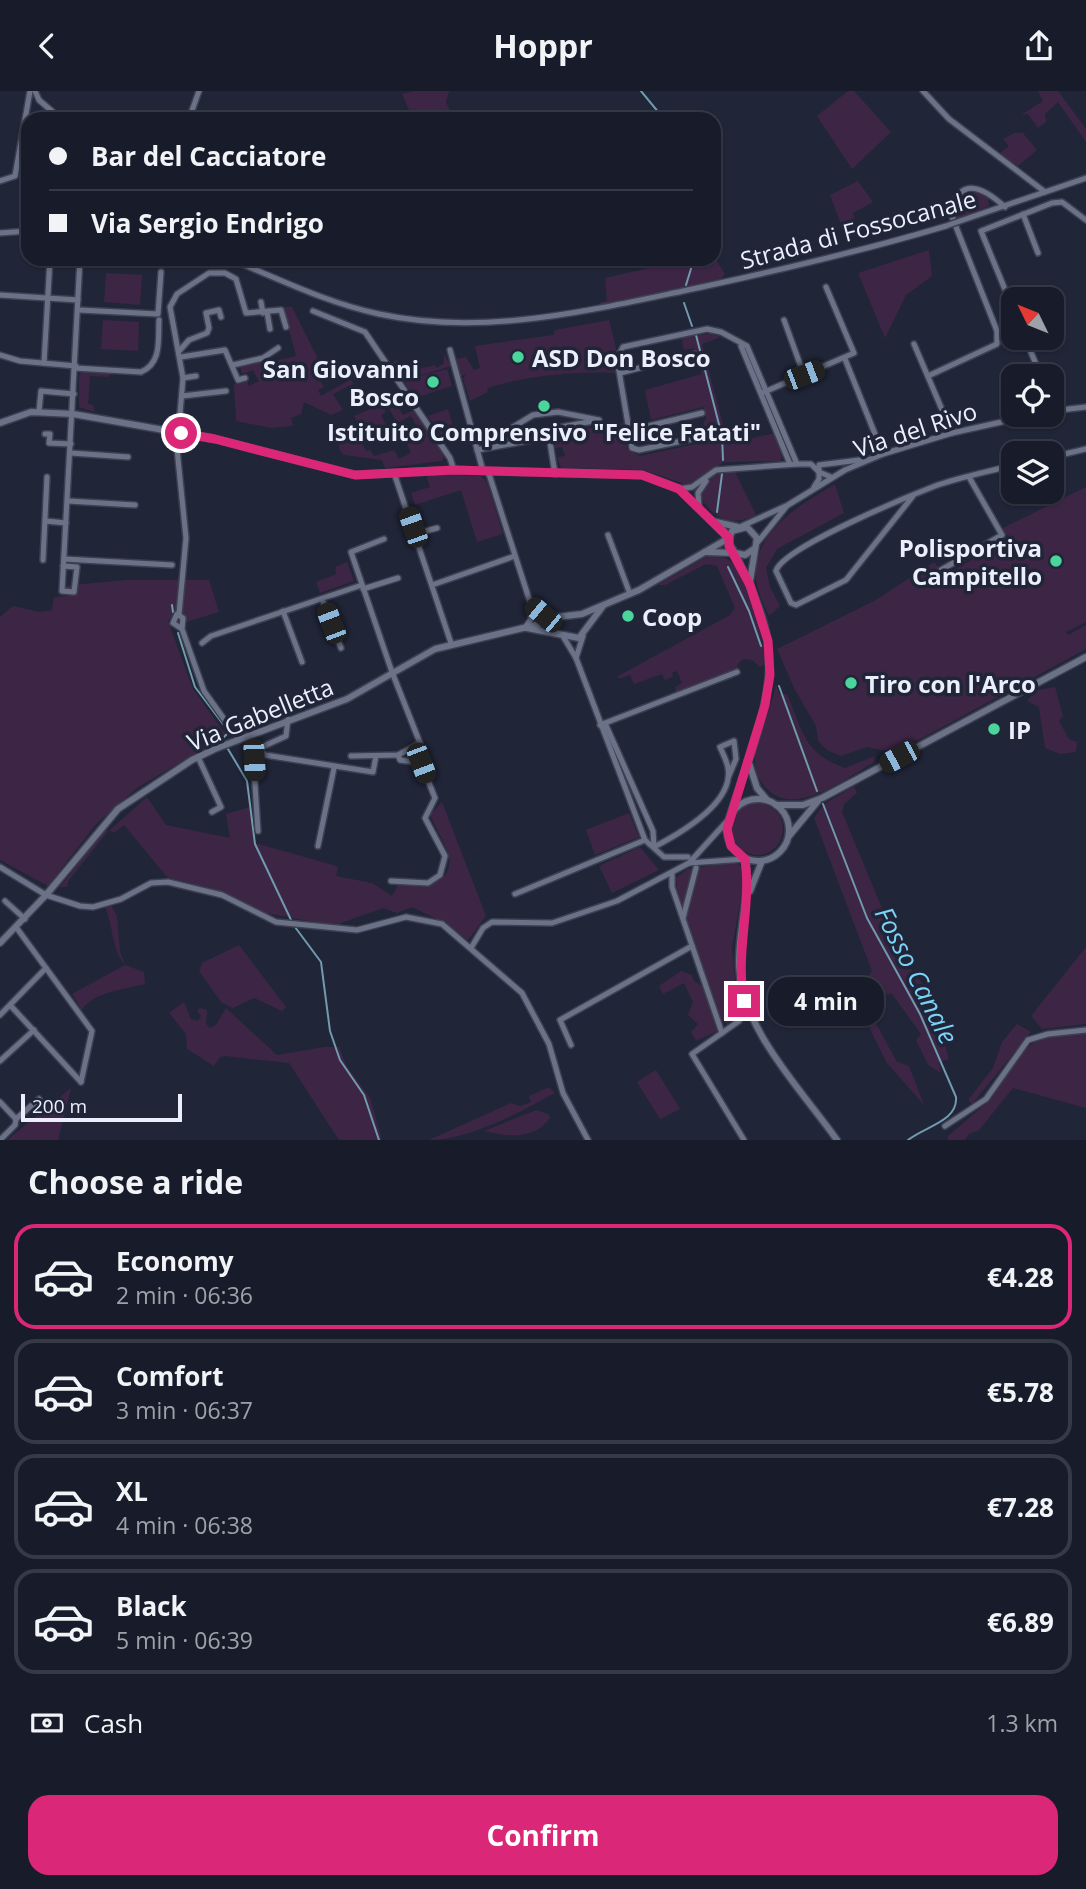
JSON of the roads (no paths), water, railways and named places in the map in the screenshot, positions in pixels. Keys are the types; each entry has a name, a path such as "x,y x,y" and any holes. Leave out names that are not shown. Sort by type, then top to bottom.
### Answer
{"street":[{"path":"32,91 53,112"},
{"path":"28,112 32,91"},
{"path":"191,112 199,91"},
{"path":"923,91 949,119 1045,192"},
{"path":"0,181 15,176 21,146"},
{"name":"Strada di Fossocanale","path":"247,266 335,303 380,314 446,322 523,320 601,309 867,250 1005,207 1086,178"},
{"path":"928,376 997,344 998,331 951,214 953,202 960,193 972,187 983,189 1005,207"},
{"path":"1004,287 981,231 1052,203 1062,202 1086,221"},
{"path":"1023,214 1038,253"},
{"path":"0,233 21,232"},
{"path":"44,363 50,266"},
{"path":"62,591 80,266"},
{"path":"79,310 158,314 161,272"},
{"path":"183,629 173,623 179,614 187,538 177,449 181,433 183,378 170,307 177,294 201,277 225,273 236,279 246,313 281,310 286,327"},
{"path":"764,393 854,353 826,287"},
{"path":"0,295 78,300"},
{"path":"261,302 270,329"},
{"path":"181,356 189,340 207,333 209,328 206,313 219,310 222,317"},
{"path":"313,311 365,332 450,458 454,470"},
{"path":"0,355 20,361 141,372 148,369 156,357 159,320"},
{"path":"784,320 804,375"},
{"path":"701,437 639,450 630,445 617,355 623,347 707,328 722,332 741,346 747,346 794,464"},
{"path":"914,344 952,433"},
{"path":"233,365 263,358 278,348"},
{"path":"181,356 225,349 238,380 246,378"},
{"path":"450,350 477,450 531,608 526,628"},
{"path":"181,356 219,353"},
{"path":"620,373 694,354"},
{"path":"263,358 271,361"},
{"path":"845,359 883,454"},
{"path":"183,378 196,376"},
{"path":"39,411 41,391 74,394"},
{"path":"182,396 226,391"},
{"path":"1064,410 1086,407"},
{"path":"0,423 39,411 73,414 215,439 355,475 454,470 642,475 679,489 729,538 729,546 750,585 765,628 770,675 765,705 727,829 731,846 745,859 747,896 739,963 744,1001 762,1037 837,1140"},
{"path":"558,412 599,420 593,422 548,429 503,438 500,435 533,415 558,412"},
{"path":"628,431 702,413"},
{"name":"Via del Rivo","path":"812,490 883,454 952,433 1001,422"},
{"path":"548,429 555,474"},
{"path":"45,433 50,434 50,443 71,445"},
{"path":"477,450 549,437"},
{"path":"1064,454 1086,449"},
{"path":"71,453 128,457"},
{"path":"729,538 740,527 788,505 812,490 820,479 818,467 822,463 874,458"},
{"path":"679,489 692,487 716,470 811,464 819,472 834,477"},
{"path":"913,496 846,580 796,605 791,603 777,566 793,553 913,496 1001,468"},
{"path":"394,473 451,643"},
{"path":"699,507 698,493 711,473"},
{"path":"43,560 47,477"},
{"path":"941,570 1002,535 969,477"},
{"path":"68,501 135,505"},
{"path":"702,552 745,555 788,505"},
{"path":"46,521 66,523"},
{"path":"714,521 751,529 755,546 750,585"},
{"path":"709,548 718,533 714,521"},
{"path":"415,534 437,528"},
{"path":"608,535 630,594"},
{"name":"Via Gabelletta","path":"0,943 25,919 118,809 144,789 198,757 288,719 347,699 392,672 451,643 576,616 630,594 729,538"},
{"path":"351,756 398,755 420,743 392,672 351,552 384,539"},
{"path":"721,552 740,563"},
{"path":"432,585 515,556"},
{"path":"64,559 172,565"},
{"path":"52,590 77,590 77,567 63,566"},
{"path":"202,643 211,636 283,611 398,578"},
{"path":"321,599 341,648"},
{"path":"576,658 585,632 605,604"},
{"path":"531,608 546,621 546,633"},
{"path":"283,611 302,661"},
{"path":"179,614 183,618 183,629 204,691 239,740"},
{"path":"576,616 583,619 585,632"},
{"name":"Via Gabelletta","path":"526,628 564,638 585,632"},
{"path":"564,638 576,658 603,724 645,840 664,857 762,861 778,853 822,798"},
{"path":"748,758 757,788 768,801 776,805 803,805 822,798 1086,657"},
{"path":"603,724 737,673"},
{"path":"258,831 253,754 284,738 288,731 288,719"},
{"path":"603,724 653,831 654,847"},
{"path":"654,847 691,827 714,803 728,778 736,759 734,741 720,747 728,767 728,778"},
{"path":"261,751 265,755 334,768 373,772 376,756"},
{"path":"391,881 428,883 440,874 445,856 425,818 435,798 421,763 400,760 398,755"},
{"path":"198,757 221,807 212,812"},
{"path":"318,846 334,768"},
{"path":"471,948 483,927 492,922 562,921 617,901 672,874 711,842 740,804 749,800 768,801"},
{"path":"776,805 787,820 787,839"},
{"path":"515,894 645,840"},
{"path":"747,896 762,861"},
{"path":"0,867 46,895 65,903 93,907 121,899 151,883 169,882 222,895 275,922 357,929 393,918 425,919 442,924 522,993 549,1044 563,1093 588,1140"},
{"path":"683,918 696,868"},
{"path":"672,874 672,887 722,1033"},
{"path":"5,901 25,919"},
{"path":"10,1005 81,1082 92,1031 16,927"},
{"path":"571,1045 560,1020 692,946"},
{"path":"1,1011 46,968"},
{"path":"744,1001 739,1021 692,1054 744,1140"},
{"path":"0,1061 33,1030"},
{"path":"944,1126 986,1099 1028,1040 1048,1034 1086,1030"},
{"path":"1,1139 15,1125 16,1119 39,1099"},
{"path":"0,1102 16,1119"}],"waterway":[{"name":"Fosso Canale","path":"641,91 658,112"},
{"name":"Fosso Canale","path":"686,285 692,266"},
{"name":"Fosso Canale","path":"684,303 692,326"},
{"name":"Fosso Canale","path":"696,335 722,436 723,460"},
{"name":"Fosso Canale","path":"717,512 722,474"},
{"name":"Fosso Canale","path":"728,567 749,611 761,646"},
{"path":"172,605 173,612"},
{"path":"178,633 195,687 229,732 222,739 224,742"},
{"name":"Fosso Canale","path":"779,686 817,791"},
{"path":"228,749 247,781 255,844 292,922"},
{"name":"Fosso Canale","path":"823,804 867,918 920,1014 956,1097 952,1112 908,1140"},
{"path":"295,927 321,962 330,1031 340,1060 364,1095 379,1140"}],"place":[{"name":"ASD Don Bosco","path":"518,357"},
{"name":"San Giovanni Bosco","path":"433,382"},
{"name":"Istituito Comprensivo \"Felice Fatati\"","path":"544,406"},
{"name":"Polisportiva Campitello","path":"1056,561"},
{"name":"Coop","path":"628,616"},
{"name":"Tiro con l'Arco","path":"851,683"},
{"name":"IP","path":"994,729"}]}
